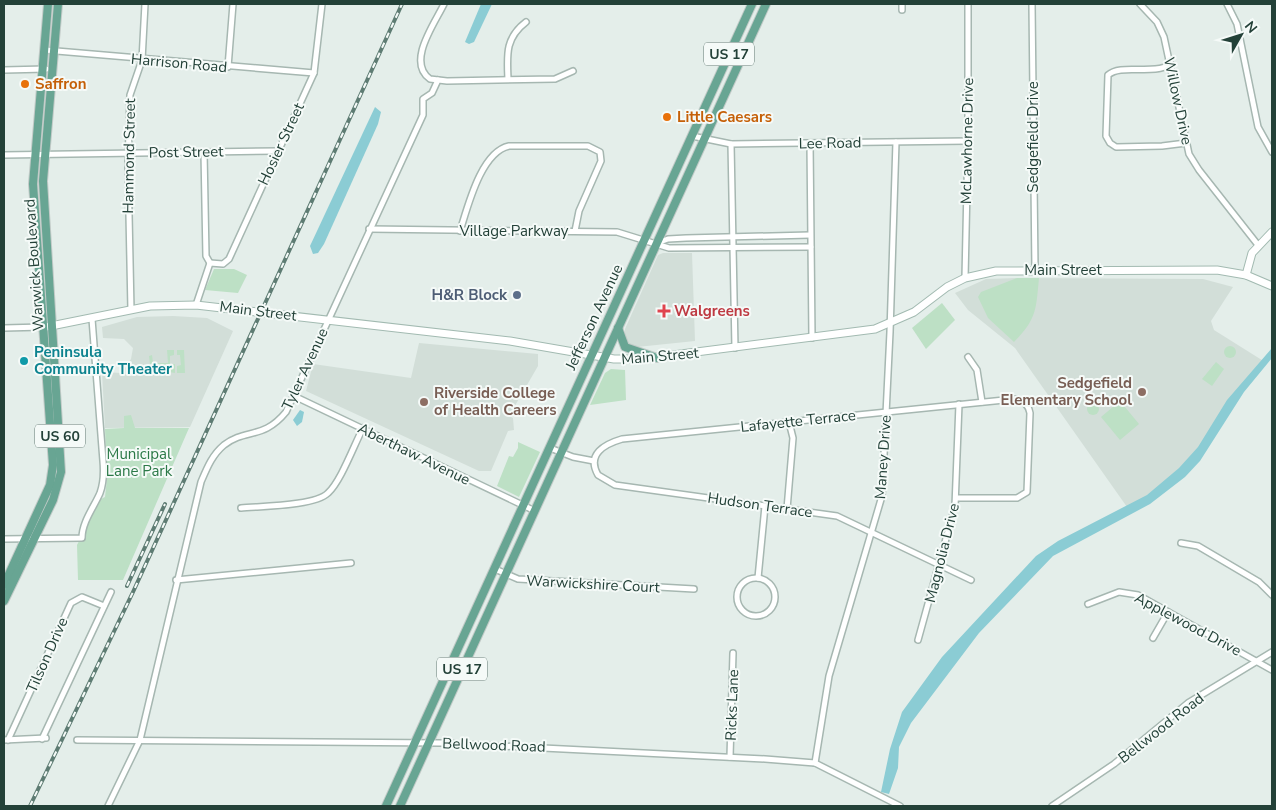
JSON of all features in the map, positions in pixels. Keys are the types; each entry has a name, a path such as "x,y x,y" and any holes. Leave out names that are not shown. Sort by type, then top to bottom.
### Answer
{"main road":[{"name":"Warwick Boulevard","path":"4,601 50,485 54,465 33,184 48,4"},
{"name":"Warwick Boulevard","path":"4,585 56,492 61,472 43,190 43,155 55,51 58,4"},
{"name":"Jefferson Avenue","path":"386,806 752,4"},
{"name":"Jefferson Avenue","path":"400,806 766,4"},
{"path":"1246,275 1250,258 1258,244 1272,232"},
{"name":"Main Street","path":"44,327 165,305 196,305 512,341 620,360 656,358 864,331 891,324 919,309 948,287 965,278 996,271 1207,270 1246,275 1272,286"},
{"path":"618,328 625,347 656,358"}],"street":[{"name":"Hammond Street","path":"131,310 128,279 130,95 142,60 145,4"},
{"path":"228,67 233,4"},
{"name":"Hosier Street","path":"210,263 223,264 229,260 314,73 322,4"},
{"path":"444,4 420,56 424,73 430,79 555,79 573,71"},
{"path":"902,4 902,10"},
{"name":"McLawhorne Drive","path":"965,278 968,4"},
{"name":"Sedgefield Drive","path":"1032,4 1035,270"},
{"name":"Willow Drive","path":"1140,4 1161,30 1171,64 1186,143 1199,170 1258,244"},
{"path":"1226,4 1237,24 1258,127 1272,152"},
{"path":"508,79 509,42 518,29 526,22"},
{"name":"Harrison Road","path":"45,50 142,60 314,73"},
{"path":"1171,64 1157,70 1114,71 1108,75 1106,136 1110,143 1116,147 1162,146 1186,143"},
{"path":"4,70 53,69"},
{"name":"Tyler Avenue","path":"108,806 140,740 176,580 201,482 210,460 225,444 270,428 286,412 423,115 423,99 432,93 438,80"},
{"name":"Lee Road","path":"692,136 704,140 731,144 968,141"},
{"name":"Maney Drive","path":"815,763 829,676 873,532 884,480 896,142"},
{"path":"810,143 812,338"},
{"path":"731,144 735,348"},
{"path":"460,231 484,168 497,149 510,146 588,146 600,152 601,161 579,211 575,232"},
{"name":"Post Street","path":"4,155 278,151"},
{"path":"196,305 210,263 206,256 204,152"},
{"name":"Village Parkway","path":"369,229 617,232 645,239 669,248 811,247"},
{"name":"Village Parkway","path":"657,243 668,239 706,237 810,235"},
{"path":"705,247 706,237"},
{"path":"4,539 82,538 82,531 103,483 104,461 92,319"},
{"name":"Main Street","path":"4,328 44,327"},
{"path":"968,357 977,370 982,402"},
{"name":"Aberthaw Avenue","path":"294,396 535,511"},
{"name":"Lafayette Terrace","path":"594,461 597,453 605,445 622,439 982,402 1018,399 1026,404 1030,416 1028,486 1024,495 1017,498 956,498"},
{"name":"Magnolia Drive","path":"918,640 940,565 956,498 959,404"},
{"path":"787,509 793,438 789,422"},
{"path":"241,508 310,501 324,496 333,486 363,428"},
{"path":"550,448 561,453 594,461"},
{"name":"Hudson Terrace","path":"594,461 598,475 615,485 837,516 971,580"},
{"path":"758,578 765,506"},
{"path":"1181,543 1198,546 1259,582 1272,595"},
{"path":"176,580 351,563"},
{"name":"Warwickshire Court","path":"495,569 524,580 694,590"},
{"path":"758,578 771,585 775,598 769,610 756,616 743,611 737,598 742,584 758,578"},
{"name":"Tilson Drive","path":"104,606 82,597 71,604 6,740 44,739 111,592"},
{"name":"Applewood Drive","path":"1088,604 1120,592 1138,594 1272,670"},
{"path":"1153,638 1168,612"},
{"name":"Bellwood Road","path":"1052,806 1114,764 1188,703 1272,652"},
{"name":"Ricks Lane","path":"730,757 733,653"},
{"name":"Bellwood Road","path":"77,740 429,742 815,763 900,806"}],"shaded area":[{"path":"663,253 692,253 695,341 637,347 629,345 625,338 625,329 658,255"},
{"name":"Sedgefield Elementary School","path":"986,279 1203,279 1233,287 1211,321 1214,330 1265,362 1204,444 1154,493 1127,507 1015,348 968,310 955,293"},
{"path":"173,316 207,318 233,331 190,427 105,428 102,372 122,373 131,359 133,348 124,339 103,338 102,327 137,317"},
{"name":"Riverside College of Health Careers","path":"419,343 538,354 538,366 509,416 513,418 514,430 508,431 491,471 479,471 306,391 313,364 411,378"}],"green space":[{"path":"214,269 234,269 247,275 238,293 205,290"},
{"path":"1017,278 1039,278 1034,313 1027,327 1014,342 988,318 978,297 981,292"},
{"path":"942,303 955,320 926,349 912,328"},
{"path":"1228,346 1232,346 1236,352 1232,358 1228,358 1224,354 1224,350"},
{"path":"167,350 174,350 174,355 170,356 170,364 175,364 175,373 163,371 150,364 149,356 152,355 153,363 168,363"},
{"path":"177,350 184,350 185,373 177,373 177,366 181,365 180,355 177,355"},
{"path":"1216,362 1224,369 1212,386 1202,379"},
{"path":"611,369 625,370 626,400 590,405 605,373"},
{"path":"1120,401 1139,424 1120,440 1101,417"},
{"path":"1095,403 1098,404 1098,414 1091,415 1088,414 1087,407 1088,404"},
{"name":"Municipal Lane Park","path":"131,415 135,428 189,428 123,580 78,580 77,545 101,499 105,497 107,478 105,429 124,428 124,416"},
{"path":"518,442 540,452 519,497 497,486 509,456 513,457 518,448"}],"water":[{"path":"481,4 492,4 474,42 469,44 465,42"},
{"path":"375,107 381,112 378,124 324,244 318,253 313,254 310,246"},
{"path":"1272,348 1272,358 1244,392 1200,461 1185,477 1150,504 1053,556 979,633 911,723 899,747 898,768 889,794 881,792 890,749 902,712 942,657 1036,556 1058,541 1147,495 1179,468 1198,447 1227,400"},
{"path":"300,410 304,412 302,422 297,426 293,420"}],"railway":[{"path":"30,806 133,592 402,4"},
{"path":"127,586 165,504"}],"place":[{"name":"Saffron","path":"25,84"},
{"name":"Little Caesars","path":"667,117"},
{"name":"H&R Block","path":"517,295"},
{"name":"Walgreens","path":"664,311"},
{"name":"Peninsula Community Theater","path":"24,361"},
{"name":"Sedgefield Elementary School","path":"1142,392"},
{"name":"Riverside College of Health Careers","path":"424,402"}]}
